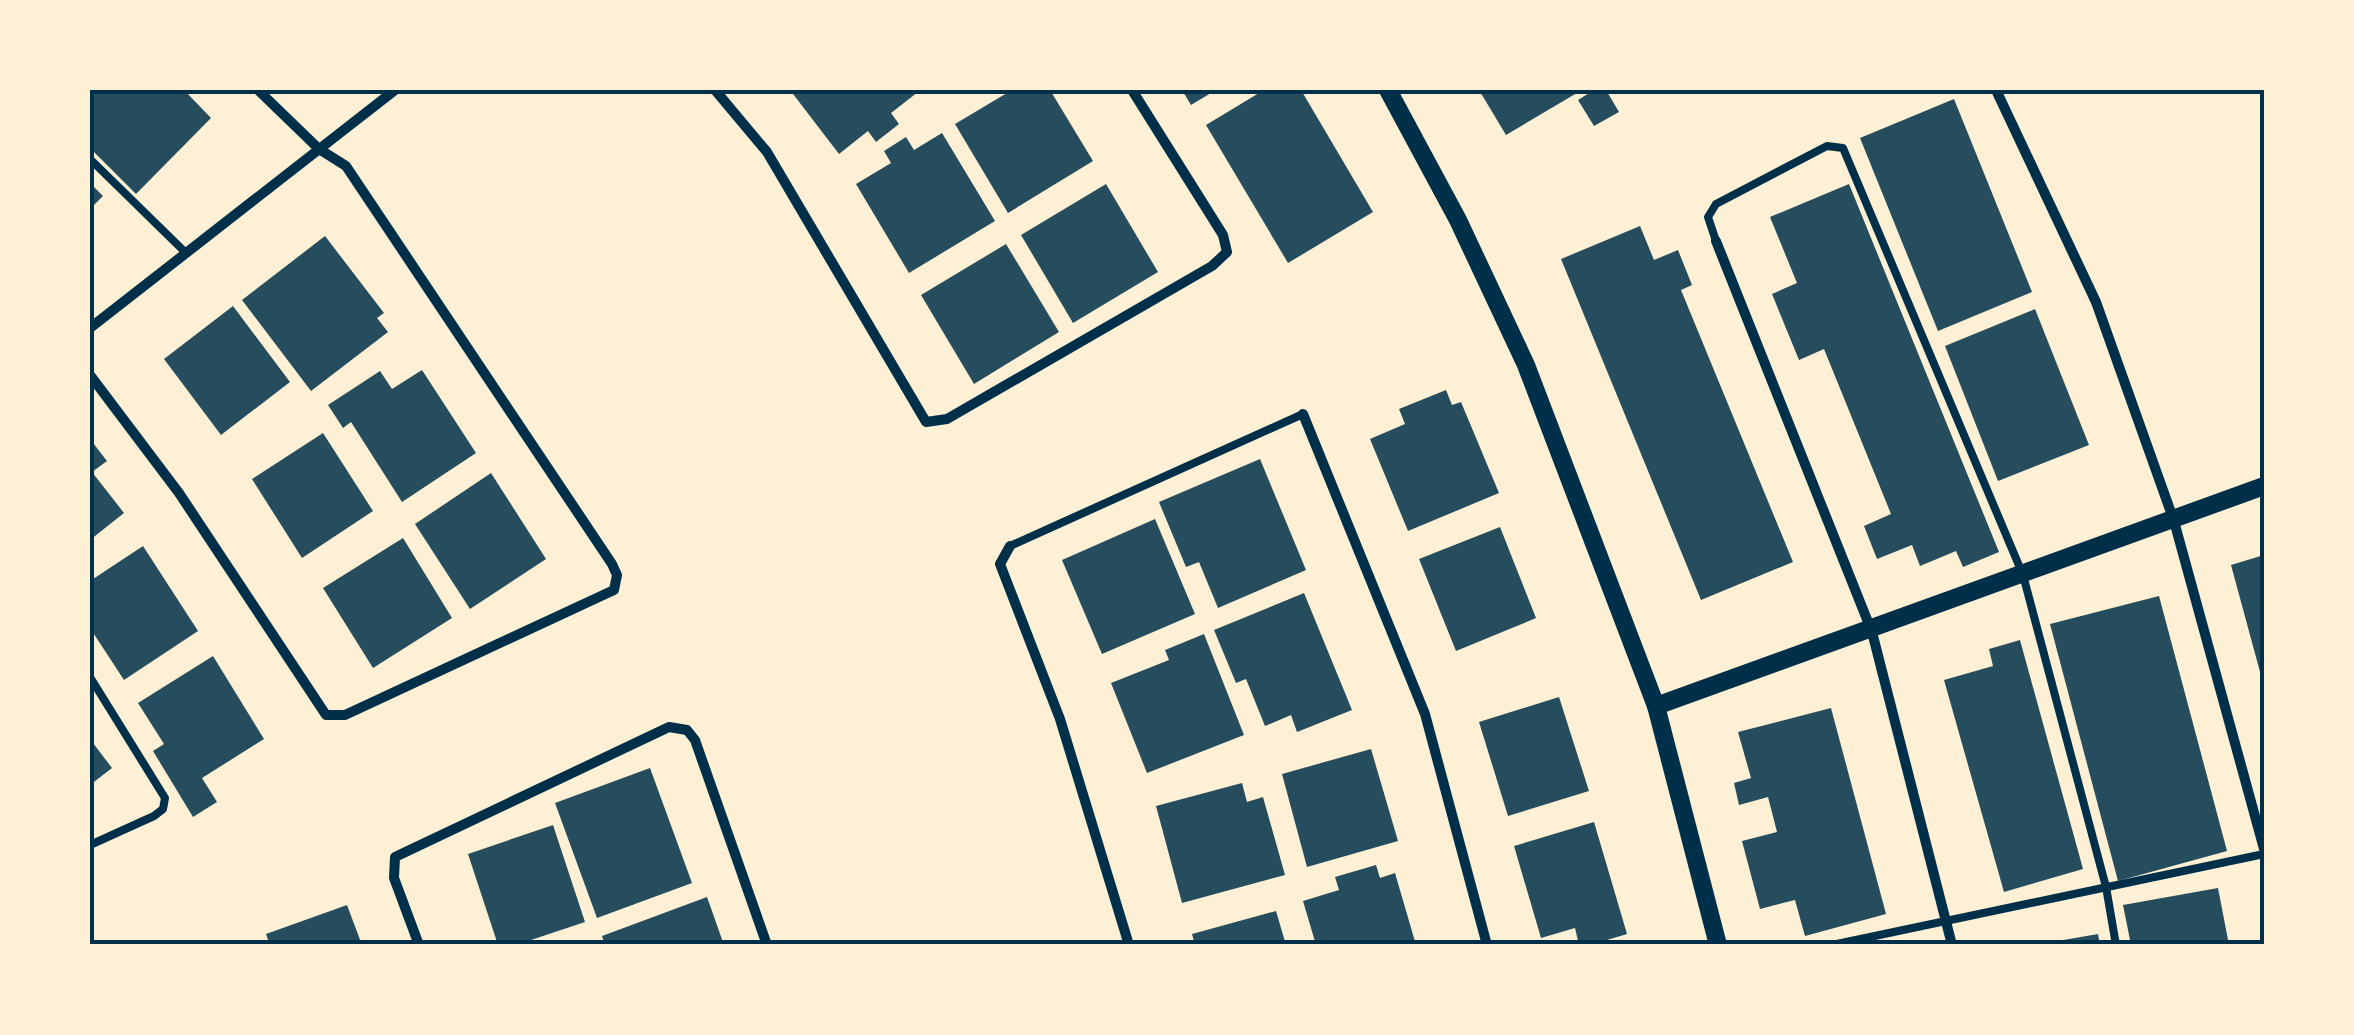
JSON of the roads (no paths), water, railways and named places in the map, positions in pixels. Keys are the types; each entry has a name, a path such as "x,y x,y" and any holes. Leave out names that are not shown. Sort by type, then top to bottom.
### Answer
{"street":[{"path":"90,375 179,493 326,715 345,715 614,590 616,574 346,166 319,149 258,90"},
{"path":"90,328 395,90"},
{"path":"716,90 767,152 926,422 947,418 1212,266 1227,252 1223,235 1132,90"},
{"path":"1388,90 1458,220 1526,365 1656,706 1718,945"},
{"path":"1996,90 2096,302 2174,521 2264,851"},
{"path":"1716,241 1872,632 1952,945"},
{"path":"1304,414 1425,714 1487,945"},
{"path":"1656,706 1872,632 2264,486"},
{"path":"1010,546 1000,564 1060,719 1130,945"},
{"path":"418,945 392,867 395,856 669,727 687,730 695,740 766,945"}],"lane":[{"path":"1716,241 1708,217 1716,204 1827,146 1843,148 2023,575 2106,887 2116,945"},
{"path":"90,160 186,253"},
{"path":"1010,546 1304,414"},
{"path":"90,677 165,798 163,809 154,816 90,845"},
{"path":"1832,945 2264,851"}]}
